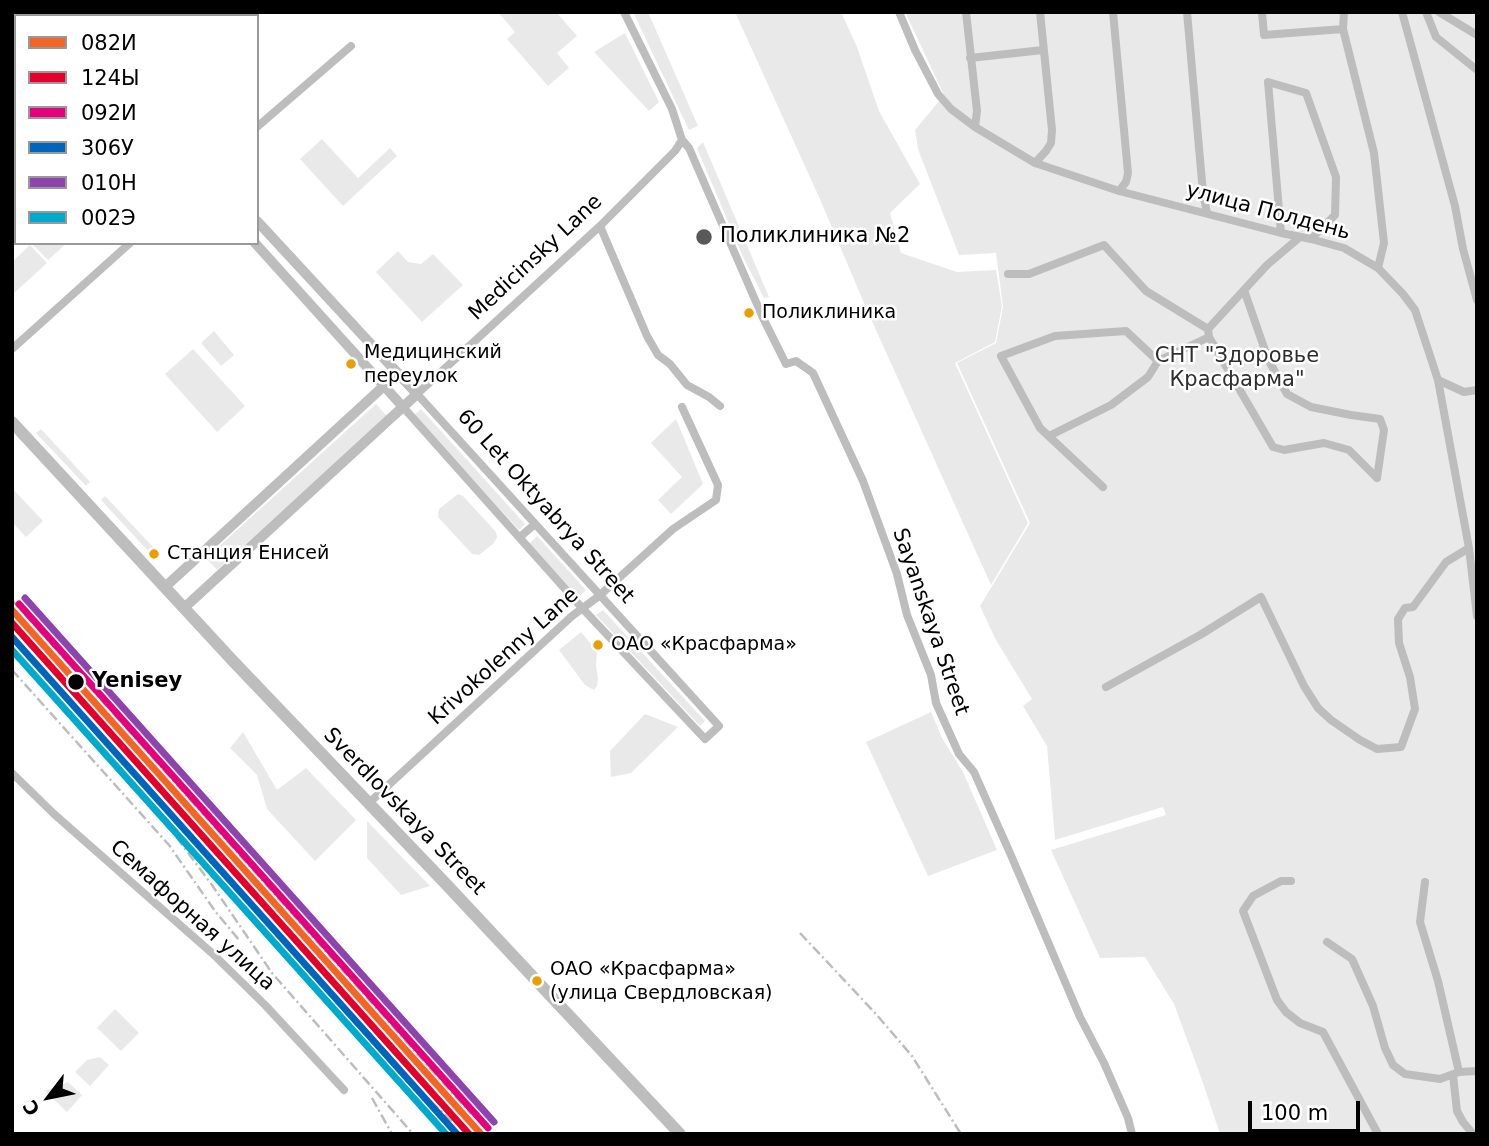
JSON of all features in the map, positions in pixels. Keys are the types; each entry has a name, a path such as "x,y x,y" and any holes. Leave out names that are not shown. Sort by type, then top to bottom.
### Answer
{"highway":[{"name":"Sverdlovskaya Street","path":"12,422 238,667 680,1134"}],"main road":[{"name":"60 Let Oktyabrya Street","path":"259,223 417,394"},
{"name":"60 Let Oktyabrya Street","path":"257,245 403,407"},
{"path":"165,587 398,373"},
{"name":"Medicinsky Lane","path":"184,608 417,394"}],"street":[{"path":"624,12 672,109 682,140"},
{"name":"улица Полдень","path":"899,12 938,94 951,109 975,127 1035,163 1119,191 1344,248 1378,268 1404,294 1415,310 1438,380 1469,548 1477,616"},
{"path":"966,12 977,111 975,127"},
{"path":"1035,163 1051,143 1052,130 1040,12"},
{"path":"1113,12 1128,173 1126,182 1119,191"},
{"path":"1187,12 1207,213"},
{"path":"1262,12 1264,35 1343,29"},
{"path":"1344,12 1343,29 1374,153 1384,243 1378,268"},
{"path":"1402,12 1417,60 1477,300"},
{"path":"1426,12 1436,37 1477,70"},
{"path":"1439,12 1477,35"},
{"path":"259,125 351,46"},
{"path":"970,58 1043,50"},
{"path":"1281,233 1268,82 1306,93 1336,177 1335,215 1311,239"},
{"name":"Medicinsky Lane","path":"417,394 600,226 675,151 682,140"},
{"name":"Sayanskaya Street","path":"682,140 689,148 763,318 786,364 796,361 813,373 857,468 897,574 907,615 931,676 936,703 959,754 974,772 1080,1017 1104,1063 1128,1118 1132,1134"},
{"path":"600,226 657,355 670,364 687,385 720,406"},
{"path":"1049,436 1111,405 1148,377 1158,361 1208,333 1267,265 1300,237"},
{"path":"12,349 128,245"},
{"path":"1008,275 1028,274 1104,245 1146,291 1208,333 1273,447 1284,450 1324,443 1349,450 1377,478 1384,429 1380,419 1311,407 1287,394 1268,359 1244,290"},
{"path":"1103,487 1040,428 1001,356 1055,336 1126,331 1158,361"},
{"path":"1438,380 1464,392 1477,390"},
{"name":"60 Let Oktyabrya Street","path":"403,407 583,608 705,738 719,726 417,394"},
{"name":"Krivokolenny Lane","path":"369,803 673,529 716,500 718,485 682,407"},
{"path":"520,537 534,524"},
{"path":"1106,687 1200,635 1261,597 1304,686 1318,708 1350,734 1377,749 1401,747 1415,709 1410,677 1399,643 1398,619 1405,608 1413,607 1446,562 1469,548"},
{"name":"Семафорная улица","path":"12,773 64,823 213,954 344,1090"},
{"path":"1291,881 1281,881 1253,896 1243,911 1277,1000 1286,1012 1300,1023 1322,1032 1378,1134"},
{"path":"1424,882 1420,922 1438,981 1456,1074 1457,1111 1473,1134"},
{"path":"1327,942 1352,959 1373,1006 1385,1048 1393,1065 1405,1074 1440,1079 1477,1071"}],"green space":[{"path":"498,12 556,12 577,36 557,53 569,68 548,86 507,39 515,32"},
{"path":"633,12 648,12 698,126 689,130"},
{"path":"735,12 841,12 857,47 879,111 920,184 890,213 901,253 957,272 996,270 1002,306 995,342 955,363 1028,523 991,585 819,197"},
{"name":"СНТ \"Здоровье Красфарма\"","path":"905,12 1477,12 1477,1134 1220,1134 1174,1004 1145,957 1100,958 1051,850 1166,815 1163,807 1055,840 1047,746 1023,706 1032,699 996,640 980,606 1030,523 957,363 996,343 1003,307 996,253 959,255 918,149 915,130 944,95"},
{"path":"625,33 659,102 649,111 594,52"},
{"path":"322,139 358,178 390,148 397,156 343,206 300,159"},
{"path":"703,142 769,297 764,298 743,257 697,148"},
{"path":"30,245 47,263 12,295 12,262"},
{"path":"33,245 65,245 48,260"},
{"path":"398,251 408,262 421,264 433,254 463,285 422,322 376,272"},
{"path":"214,331 234,355 221,366 201,343"},
{"path":"193,349 245,406 217,432 165,374"},
{"path":"376,404 387,416 217,570 206,558"},
{"path":"421,409 525,524 519,530 414,415"},
{"path":"676,419 703,484 671,514 658,500 682,477 651,443"},
{"path":"41,429 90,482 86,486 36,433"},
{"path":"12,488 43,521 26,537 12,522"},
{"path":"458,494 463,496 496,532 494,543 479,555 472,554 438,517 439,509"},
{"path":"105,496 154,548 150,553 101,500"},
{"path":"537,536 586,590 578,598 529,544"},
{"path":"603,610 705,721 700,726 596,615"},
{"path":"581,632 597,651 598,679 594,690 585,685 559,650"},
{"path":"931,712 942,738 963,772 997,850 928,876 866,742"},
{"path":"645,714 678,727 631,773 611,777 610,751"},
{"path":"243,732 277,790 306,768 356,820 315,861 267,809 257,775 230,748"},
{"path":"367,821 430,886 401,895 367,858"},
{"path":"115,1009 139,1033 121,1051 97,1028"},
{"path":"100,1057 109,1065 90,1086 75,1072 87,1060"},
{"path":"68,1082 82,1095 67,1112 45,1091"}],"railway":[{"path":"12,600 471,1114"},
{"path":"12,653 174,834 272,973 413,1134"},
{"path":"12,670 169,845 215,911 239,940"},
{"path":"800,933 912,1056 961,1134"},
{"path":"303,961 420,1092 455,1124"},
{"path":"372,1098 392,1134"},
{"path":"461,1113 484,1134"}],"transit line":[{"name":"010Н","path":"25,598 494,1122"},
{"name":"092И","path":"19,604 488,1128"},
{"name":"082И","path":"12,610 481,1134"},
{"name":"124Ы","path":"12,623 469,1134"},
{"name":"306У","path":"12,637 457,1134"},
{"name":"002Э","path":"12,650 446,1134"}],"place":[{"name":"Поликлиника №2","path":"704,237"},
{"name":"Поликлиника","path":"749,313"},
{"name":"Медицинский переулок","path":"351,364"},
{"name":"Станция Енисей","path":"154,554"},
{"name":"ОАО «Красфарма»","path":"598,645"},
{"name":"Yenisey","path":"76,682"},
{"name":"ОАО «Красфарма» (улица Свердловская)","path":"537,981"}]}
